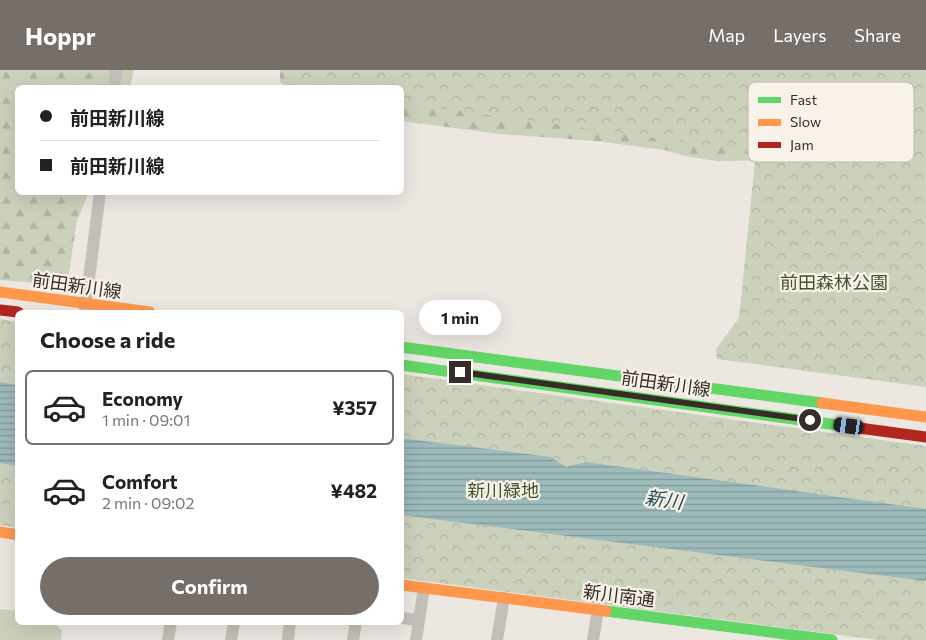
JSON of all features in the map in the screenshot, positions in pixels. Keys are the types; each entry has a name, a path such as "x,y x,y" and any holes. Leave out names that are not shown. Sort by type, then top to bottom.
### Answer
{"main road":[{"name":"前田新川線","path":"0,292 85,308 118,310"},
{"path":"0,310 15,312"},
{"name":"前田新川線","path":"404,347 926,417"},
{"name":"前田新川線","path":"404,364 926,437"},
{"path":"0,532 15,534"},
{"name":"新川南通","path":"404,585 832,640"}],"street":[{"path":"114,85 116,70"},
{"path":"85,308 100,195"},
{"path":"416,640 424,588"},
{"path":"497,640 504,598"},
{"path":"593,640 598,610"},
{"path":"404,618 419,620"},
{"path":"168,640 170,625"},
{"path":"231,640 234,625"},
{"path":"288,640 290,625"},
{"path":"353,640 356,625"}],"green space":[{"path":"0,70 134,70 130,85 15,85 15,195 88,195 77,220 68,279 60,285 0,280"},
{"path":"280,70 681,70 748,133 748,160 717,161 690,157 664,150 596,141 500,134 404,121 404,85 283,85 280,81"},
{"name":"前田森林公園","path":"298,70 926,70 926,387 717,359 716,349 739,318 755,162 914,162 914,82 748,82 748,151 404,103 404,85 297,85"},
{"path":"0,319 15,322 15,528 0,525"},
{"name":"新川緑地","path":"404,374 926,446 926,640 879,640 404,578"},
{"path":"0,609 15,611 15,625 57,625 62,631 61,640 0,640"}],"water":[{"path":"0,382 15,385 15,466 0,463"},
{"name":"新川","path":"404,438 551,457 566,467 586,462 926,509 926,581 404,515"}],"traffic: fast":[{"path":"404,347 822,403"},
{"path":"404,365 859,428"},
{"path":"606,611 832,640"}],"traffic: slow":[{"path":"0,292 135,310"},
{"path":"822,403 926,417"},
{"path":"0,532 15,534"},
{"path":"404,585 606,611"}],"traffic: jam":[{"path":"0,310 15,312"},
{"path":"859,428 926,437"}],"route":[{"path":"460,372 810,420"}]}
